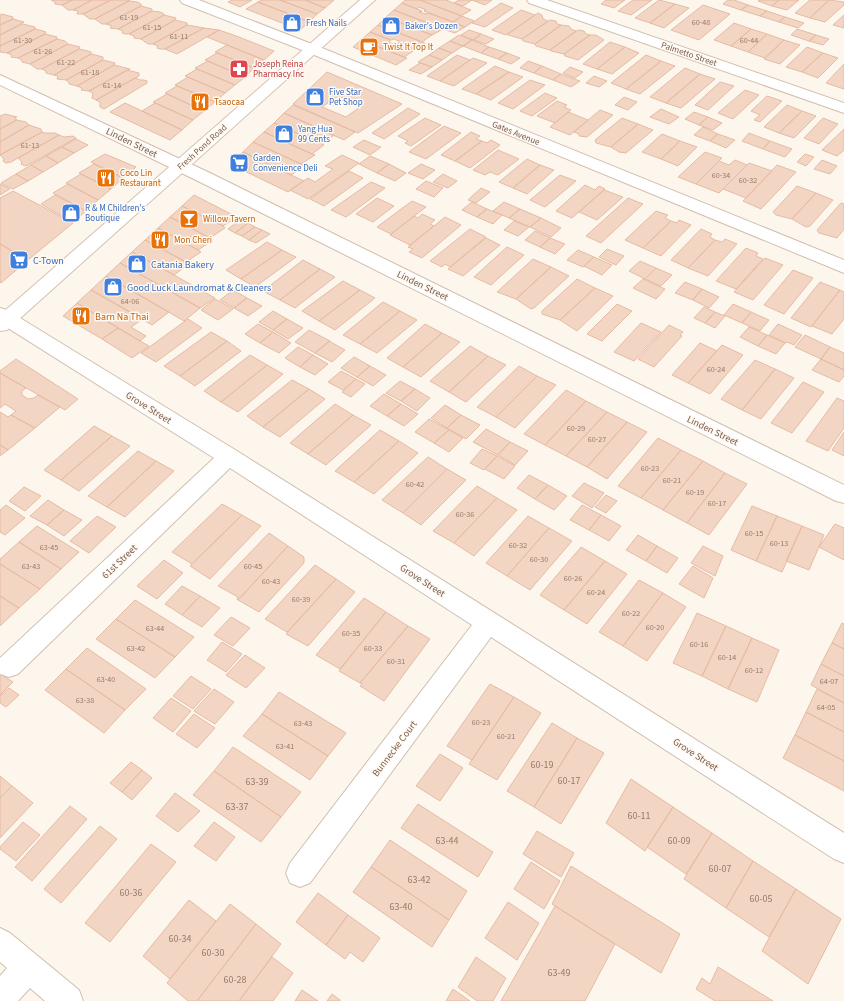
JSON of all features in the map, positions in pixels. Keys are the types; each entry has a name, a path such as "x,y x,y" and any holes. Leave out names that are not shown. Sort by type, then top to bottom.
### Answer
{"street":[{"name":"Gates Avenue","path":"187,0 312,49 844,267"},
{"name":"Fresh Pond Road","path":"3,320 181,166 368,0"},
{"name":"Palmetto Street","path":"534,0 844,108"},
{"name":"Linden Street","path":"0,79 181,166 844,495"},
{"name":"Grove Street","path":"3,320 229,456 844,849"},
{"name":"61st Street","path":"9,666 229,456"},
{"name":"Bunnecke Court","path":"300,873 488,622"},
{"path":"0,943 68,1001"},
{"path":"0,999 28,967"}],"building":[{"path":"51,0 72,0 62,5 55,4 55,2"},
{"path":"72,0 92,0 73,10 68,10 62,5"},
{"path":"92,0 111,0 83,14 77,14 78,11 73,10"},
{"path":"111,0 130,0 95,19 90,19 83,14"},
{"path":"232,0 252,0 240,7 228,2"},
{"path":"262,0 280,0 317,14 309,22 258,2"},
{"path":"280,0 305,0 325,8 317,14"},
{"path":"305,0 334,0 325,8"},
{"path":"405,0 420,0 462,16 453,22 424,11 426,10 419,7 417,9 402,3"},
{"path":"420,0 446,0 471,10 461,16"},
{"path":"459,0 472,0 463,6 454,3"},
{"path":"472,0 492,0 485,5"},
{"path":"606,0 625,0 614,8 601,4"},
{"path":"633,0 652,0 631,15 618,11"},
{"path":"659,0 675,4 650,23 635,18"},
{"path":"728,0 734,0 748,5 741,10 723,4"},
{"path":"779,0 772,6 758,1"},
{"path":"779,0 799,0 787,10 772,6"},
{"path":"810,0 829,0 810,18 795,13"},
{"path":"829,0 844,2 844,5 825,22 810,18"},
{"path":"129,1 137,2 141,4 141,6 106,24 102,24 95,19"},
{"path":"258,2 309,22 300,30 246,9"},
{"path":"402,3 422,11 419,12 426,14 428,13 453,22 443,29 394,10"},
{"path":"501,3 513,8 485,27 472,23"},
{"path":"675,4 689,8 664,28 650,23"},
{"path":"703,5 730,14 699,40 671,30"},
{"path":"748,5 767,11 760,16 741,10"},
{"path":"141,6 152,9 152,11 118,29 110,28 112,26 106,24"},
{"path":"394,10 443,29 432,35 414,28 416,27 409,24 406,25 386,17"},
{"path":"521,10 535,15 506,35 492,30"},
{"path":"152,11 160,12 164,15 129,34 122,33 123,31 118,29"},
{"path":"767,11 785,17 779,22 760,16"},
{"path":"538,13 542,15 543,19 548,21 522,39 508,35 508,34"},
{"path":"2,14 13,17 13,19 0,25 0,15"},
{"path":"164,15 176,18 175,20 141,39 134,38 134,36 129,34"},
{"path":"844,15 844,28 833,25"},
{"path":"462,16 474,21 465,27 453,22"},
{"path":"386,17 406,25 404,26 432,35 422,42 378,25"},
{"path":"785,17 804,23 798,28 779,22"},
{"path":"13,19 24,22 0,35 0,25"},
{"path":"175,20 187,23 187,25 153,44 148,44 141,39"},
{"path":"550,20 556,21 557,24 561,25 535,44 523,41 522,39"},
{"path":"453,22 465,27 455,33 443,29"},
{"path":"734,23 751,29 731,46 714,40"},
{"path":"23,24 35,27 35,29 0,46 0,35"},
{"path":"187,25 204,28 165,49 157,48 158,46 153,44"},
{"path":"378,25 425,43 415,50 398,43 401,42 394,39 391,40 370,32"},
{"path":"561,25 569,26 571,29 576,31 550,50 536,46 535,44"},
{"path":"204,28 219,30 177,54 165,49"},
{"path":"35,29 46,32 45,34 7,53 0,52 0,46"},
{"path":"751,29 767,34 748,52 731,46"},
{"path":"797,29 816,35 809,41 791,35"},
{"path":"219,30 274,51 264,60 207,37"},
{"path":"469,30 481,34 473,40 461,35"},
{"path":"578,30 584,31 586,34 590,35 564,54 550,50"},
{"path":"370,32 391,40 388,42 396,45 398,43 415,50 404,57 361,40"},
{"path":"45,34 57,37 57,39 18,58 11,57 12,55 7,53"},
{"path":"481,34 494,39 486,44 473,40"},
{"path":"767,34 784,40 765,58 748,52"},
{"path":"459,35 472,40 463,46 450,41"},
{"path":"590,35 596,35 604,40 578,60 565,56 564,54"},
{"path":"816,35 829,39 823,45 809,41"},
{"path":"57,39 65,41 68,44 30,64 22,62 22,60 18,58"},
{"path":"361,40 407,58 396,65 353,47"},
{"path":"472,40 489,47 481,53 463,46"},
{"path":"784,40 800,45 780,64 764,59"},
{"path":"450,41 463,46 452,53 439,48"},
{"path":"610,42 625,47 597,69 583,64"},
{"path":"68,44 80,47 79,49 42,69 37,69 30,64"},
{"path":"227,45 264,60 254,68 215,52"},
{"path":"489,47 507,53 498,59 481,53"},
{"path":"625,47 639,53 612,74 597,69"},
{"path":"807,47 823,53 802,72 786,67"},
{"path":"439,48 452,53 442,60 429,55"},
{"path":"79,49 91,52 91,54 54,75 46,73 46,71 42,69"},
{"path":"217,53 254,68 245,77 205,60"},
{"path":"507,53 520,58 511,64 498,59"},
{"path":"823,53 838,58 818,78 802,72"},
{"path":"91,54 103,57 103,60 66,80 57,79 58,76 54,75"},
{"path":"429,55 442,60 432,67 418,62"},
{"path":"457,55 470,60 440,81 427,76"},
{"path":"646,55 661,61 626,89 611,83"},
{"path":"473,58 487,63 454,86 440,81"},
{"path":"103,60 115,63 77,86 69,84 66,80"},
{"path":"208,61 245,77 235,85 195,68"},
{"path":"528,61 542,66 534,73 520,68"},
{"path":"661,61 675,66 640,94 626,89"},
{"path":"420,63 432,67 421,74 409,70"},
{"path":"844,64 844,89 826,83"},
{"path":"114,65 130,69 89,91 81,90 82,88 77,86"},
{"path":"495,66 509,72 476,94 462,89"},
{"path":"542,66 561,74 553,80 534,73"},
{"path":"570,67 583,72 575,78 563,73"},
{"path":"685,68 700,74 666,103 650,97"},
{"path":"197,69 235,85 225,93 185,76"},
{"path":"127,70 139,73 139,76 96,100 92,98 93,93 89,91"},
{"path":"327,72 402,104 358,133 293,104","holes":["338,96 361,105 346,117 322,107"]},
{"path":"509,72 523,77 491,100 476,94"},
{"path":"561,74 580,81 571,87 553,80"},
{"path":"700,74 715,79 681,108 666,103"},
{"path":"594,76 607,81 599,87 586,83"},
{"path":"188,77 225,93 215,102 175,85"},
{"path":"135,78 147,81 147,83 104,109 100,107 100,102 96,100"},
{"path":"530,80 545,85 513,109 498,103"},
{"path":"720,82 734,86 708,110 695,105"},
{"path":"177,86 215,102 204,111 165,93"},
{"path":"745,90 759,95 733,119 718,113"},
{"path":"545,93 557,98 532,116 520,111"},
{"path":"167,94 204,111 193,120 153,102"},
{"path":"767,96 782,101 760,122 754,120 760,115 751,111"},
{"path":"624,97 637,102 628,110 615,105"},
{"path":"557,101 567,105 564,107 571,110 555,123 537,116"},
{"path":"125,103 182,130 170,140 110,112"},
{"path":"155,103 193,120 182,130 142,111"},
{"path":"293,105 355,132 344,140 284,113"},
{"path":"787,105 802,111 779,133 764,127"},
{"path":"408,108 420,114 384,139 372,133"},
{"path":"661,109 679,117 669,124 650,117"},
{"path":"600,110 613,115 587,137 579,136 579,134 574,132"},
{"path":"802,111 816,116 794,138 779,133"},
{"path":"568,112 588,120 570,135 550,127"},
{"path":"694,112 708,117 699,125 685,119"},
{"path":"284,113 334,135 322,144 274,123"},
{"path":"5,114 17,117 14,118 17,120 0,129 0,116"},
{"path":"708,117 722,123 713,130 699,125"},
{"path":"425,118 441,125 411,146 405,143 408,141 398,136"},
{"path":"622,118 638,124 611,147 596,143 595,140"},
{"path":"823,118 838,124 819,144 804,138"},
{"path":"17,120 26,122 29,125 0,142 0,129"},
{"path":"274,123 324,145 312,154 264,132"},
{"path":"638,124 653,130 626,153 619,152 611,147"},
{"path":"29,125 41,129 42,132 0,155 0,142"},
{"path":"444,126 461,133 426,159 409,152"},
{"path":"703,127 718,134 710,141 694,135"},
{"path":"844,129 844,150 837,156 822,150"},
{"path":"42,132 55,133 59,135 11,162 6,163 3,161 4,159 0,155"},
{"path":"264,132 315,155 301,164 253,142"},
{"path":"471,132 480,136 476,139 482,141 455,161 441,155"},
{"path":"749,133 770,141 763,149 742,141"},
{"path":"662,134 680,141 661,159 642,152"},
{"path":"718,134 735,140 726,148 710,141"},
{"path":"59,135 64,137 73,136 76,138 28,165 25,166 21,164 22,162 18,158"},
{"path":"76,139 88,145 74,153 62,147"},
{"path":"364,140 381,147 370,155 353,147"},
{"path":"491,140 500,145 470,168 455,161 482,141 487,143"},
{"path":"680,141 697,147 678,166 661,159"},
{"path":"770,141 792,149 785,157 763,149"},
{"path":"253,142 305,166 291,175 243,152"},
{"path":"62,147 74,153 58,163 46,156"},
{"path":"498,150 519,159 498,175 490,172 485,175 473,170"},
{"path":"243,152 304,181 288,192 230,164"},
{"path":"705,152 722,158 696,184 678,177"},
{"path":"105,154 136,167 123,178 91,162"},
{"path":"805,154 814,157 806,166 797,162"},
{"path":"342,155 359,163 308,199 290,190 308,178 315,182 333,169 325,166"},
{"path":"46,156 58,163 43,172 31,165"},
{"path":"370,156 389,164 377,173 359,164"},
{"path":"527,159 540,165 513,188 499,182"},
{"path":"735,160 747,165 719,193 696,184 719,161 729,165"},
{"path":"822,160 837,166 830,174 814,169"},
{"path":"749,163 772,171 746,198 723,189"},
{"path":"94,164 123,178 111,189 79,173"},
{"path":"389,164 406,173 395,181 377,173"},
{"path":"421,164 435,170 423,179 408,173"},
{"path":"31,165 43,172 28,181 16,174"},
{"path":"540,165 554,170 527,194 513,188"},
{"path":"777,165 796,172 761,209 743,201"},
{"path":"349,171 363,178 324,206 310,199"},
{"path":"16,174 28,181 13,189 1,183"},
{"path":"81,174 111,189 98,200 66,183"},
{"path":"443,174 457,181 448,188 433,182"},
{"path":"560,175 576,181 545,207 530,200"},
{"path":"426,181 443,188 434,197 416,189"},
{"path":"371,182 385,188 346,217 331,210"},
{"path":"0,184 10,189 0,195"},
{"path":"68,184 98,200 86,211 53,193"},
{"path":"585,185 595,190 599,186 605,189 572,218 556,211"},
{"path":"797,186 816,193 792,219 776,215 773,212"},
{"path":"481,188 490,192 476,203 468,200"},
{"path":"604,190 623,197 597,220 579,212"},
{"path":"13,191 73,223 28,260 0,244 0,198"},
{"path":"816,193 833,200 810,226 806,227 792,219"},
{"path":"55,195 86,211 73,222 41,204"},
{"path":"194,195 237,217 223,226 182,206"},
{"path":"377,198 394,206 373,222 356,214"},
{"path":"628,198 643,204 601,243 586,236"},
{"path":"412,201 426,207 391,234 377,227"},
{"path":"472,202 487,209 477,217 462,210"},
{"path":"504,202 520,209 509,218 493,211"},
{"path":"841,203 844,204 844,229 837,238 819,233 817,230"},
{"path":"182,206 225,228 210,238 170,217"},
{"path":"487,209 502,215 493,224 477,217"},
{"path":"520,209 541,218 530,227 509,218"},
{"path":"656,211 668,215 665,218 671,221 643,248 625,240"},
{"path":"422,214 435,220 430,224 434,226 410,245 390,235 414,216 418,218"},
{"path":"170,217 213,240 198,250 158,228"},
{"path":"445,217 461,225 422,258 409,252 413,249 408,247"},
{"path":"541,218 561,228 551,237 530,227"},
{"path":"241,219 248,223 235,233 228,229"},
{"path":"679,220 691,225 661,256 643,248 671,221 677,223"},
{"path":"514,221 529,227 518,236 504,230"},
{"path":"248,223 255,227 242,236 235,233"},
{"path":"255,227 262,230 249,240 242,236"},
{"path":"158,228 201,252 186,262 145,240"},
{"path":"470,229 486,237 450,267 445,264 442,267 430,261"},
{"path":"701,229 712,234 710,237 715,240 688,268 671,260"},
{"path":"262,230 270,234 256,243 249,240"},
{"path":"535,231 550,238 540,247 525,240"},
{"path":"486,238 500,245 463,276 448,269"},
{"path":"550,238 565,244 555,254 540,247"},
{"path":"725,239 737,244 708,276 688,268 715,240 722,242"},
{"path":"145,240 189,264 174,275 132,252"},
{"path":"267,242 282,250 241,279 226,270"},
{"path":"0,244 28,260 1,283 0,282"},
{"path":"507,247 524,255 491,285 474,277"},
{"path":"746,248 758,253 756,256 763,259 736,289 716,281"},
{"path":"607,249 624,256 616,265 599,257"},
{"path":"282,250 296,257 255,287 241,279"},
{"path":"578,250 594,257 583,267 567,260"},
{"path":"132,252 215,298 200,308 120,263"},
{"path":"594,257 612,265 602,275 584,266"},
{"path":"765,258 783,265 753,300 734,292"},
{"path":"533,259 551,267 516,299 497,292"},
{"path":"303,260 320,269 280,300 263,291"},
{"path":"640,261 656,268 645,279 629,271"},
{"path":"120,263 200,308 184,321 106,276"},
{"path":"551,267 569,276 534,308 531,309 516,299"},
{"path":"656,268 672,275 661,286 645,279"},
{"path":"320,269 335,277 295,308 280,300"},
{"path":"793,270 813,278 784,314 764,305"},
{"path":"106,276 169,312 152,325 91,290"},
{"path":"577,279 595,288 560,320 542,314 542,311"},
{"path":"643,279 665,289 656,299 633,288"},
{"path":"343,281 360,290 319,321 302,311"},
{"path":"685,282 702,289 693,300 675,293"},
{"path":"820,282 840,290 811,327 791,318"},
{"path":"595,288 613,296 577,331 560,320"},
{"path":"702,289 719,297 709,308 693,300"},
{"path":"91,290 143,319 131,327 146,336 140,341 77,303"},
{"path":"233,290 247,298 234,308 220,300"},
{"path":"360,290 375,298 335,330 319,321"},
{"path":"840,290 844,292 844,319 832,334 812,326"},
{"path":"247,298 262,306 248,316 234,308"},
{"path":"215,299 233,309 218,320 201,310"},
{"path":"383,302 400,311 360,344 343,335"},
{"path":"77,303 118,328 102,339 63,316"},
{"path":"617,304 632,311 602,341 587,334"},
{"path":"733,304 751,312 742,323 724,315"},
{"path":"704,307 715,312 705,323 694,318"},
{"path":"273,311 287,319 273,330 259,322"},
{"path":"400,311 417,320 377,353 360,344"},
{"path":"715,312 725,316 715,328 705,323"},
{"path":"751,312 769,320 760,331 742,323"},
{"path":"188,319 202,328 156,362 141,353"},
{"path":"287,319 303,328 288,339 273,330"},
{"path":"641,323 661,332 634,361 614,352"},
{"path":"258,324 273,332 260,343 245,334"},
{"path":"425,324 442,333 403,367 387,358"},
{"path":"778,324 802,335 794,345 769,335"},
{"path":"669,325 683,332 680,335 682,336 654,367 638,359"},
{"path":"749,327 767,335 758,346 740,337"},
{"path":"118,328 149,346 132,358 102,339"},
{"path":"309,330 330,341 315,353 295,342"},
{"path":"211,332 227,341 180,376 164,366"},
{"path":"273,332 291,343 279,353 260,343"},
{"path":"442,333 460,342 421,377 403,367"},
{"path":"767,335 785,343 776,354 758,346"},
{"path":"805,335 830,347 821,359 795,347"},
{"path":"227,341 241,351 195,386 180,376"},
{"path":"329,341 345,350 332,362 315,353"},
{"path":"700,343 717,351 688,383 672,375"},
{"path":"722,345 743,355 710,394 688,383"},
{"path":"470,346 488,356 449,392 430,381"},
{"path":"298,347 313,355 300,367 285,358"},
{"path":"830,347 844,353 844,370 821,359"},
{"path":"250,355 267,365 221,402 204,391"},
{"path":"313,355 328,364 315,375 300,367"},
{"path":"488,356 506,365 466,402 449,392"},
{"path":"354,357 370,366 357,377 341,368"},
{"path":"16,359 78,399 65,410 0,373 0,371"},
{"path":"821,359 844,370 844,376 839,382 812,370"},
{"path":"755,360 775,369 742,410 721,399"},
{"path":"267,365 283,374 238,412 221,402"},
{"path":"370,366 386,375 373,386 357,377"},
{"path":"519,366 537,376 496,417 477,407"},
{"path":"775,369 794,378 761,419 742,410"},
{"path":"341,371 356,379 343,390 328,382"},
{"path":"0,373 26,388 22,391 22,395 28,399 34,398 38,395 60,407 35,428 11,415 16,411 5,404 0,408"},
{"path":"537,376 556,385 515,428 496,417"},
{"path":"356,379 365,384 351,397 342,392"},
{"path":"292,380 309,389 263,427 247,416"},
{"path":"400,381 415,389 401,401 386,393"},
{"path":"803,382 824,392 792,433 771,423"},
{"path":"309,389 325,399 280,437 263,427"},
{"path":"415,389 430,398 417,411 401,401"},
{"path":"566,390 586,401 545,445 524,434"},
{"path":"384,394 401,404 387,416 370,406"},
{"path":"837,398 844,401 844,428 828,451 806,441"},
{"path":"586,401 607,412 566,456 545,445"},
{"path":"335,404 353,415 308,454 290,443"},
{"path":"401,404 418,414 404,426 387,416"},
{"path":"445,405 461,415 447,428 431,418"},
{"path":"0,412 8,417 11,415 35,428 8,450 0,445"},
{"path":"607,412 627,422 587,467 566,456"},
{"path":"353,415 371,425 326,465 308,454"},
{"path":"461,415 480,425 466,439 447,428"},
{"path":"429,419 449,430 434,443 415,432"},
{"path":"627,422 647,432 607,479 587,467"},
{"path":"94,426 112,436 61,480 44,470"},
{"path":"486,429 510,442 498,455 473,442"},
{"path":"380,430 399,441 354,482 335,471"},
{"path":"449,430 463,438 449,452 434,443"},
{"path":"844,432 844,456 832,450"},
{"path":"112,436 130,446 79,491 61,480"},
{"path":"658,438 681,450 641,498 618,486"},
{"path":"399,441 418,453 374,494 354,482"},
{"path":"510,442 528,451 515,465 498,455"},
{"path":"0,445 8,450 0,456"},
{"path":"482,449 497,456 484,470 470,463"},
{"path":"681,450 703,461 663,510 641,498"},
{"path":"138,451 156,461 107,507 88,496"},
{"path":"497,456 515,466 504,479 485,469"},
{"path":"428,457 447,469 403,513 382,500"},
{"path":"156,461 174,471 125,517 107,507"},
{"path":"703,461 725,473 687,523 663,510"},
{"path":"447,469 466,480 421,525 403,513"},
{"path":"725,473 747,484 709,535 687,523"},
{"path":"529,475 548,485 535,499 517,488"},
{"path":"584,483 604,493 592,508 572,496"},
{"path":"548,485 567,496 554,510 535,499"},
{"path":"477,486 497,498 454,543 433,531"},
{"path":"24,487 41,496 25,511 9,501"},
{"path":"606,495 617,501 606,513 595,507"},
{"path":"497,498 517,510 474,556 454,543"},
{"path":"48,500 64,510 47,525 30,516"},
{"path":"222,504 242,515 192,564 172,552"},
{"path":"6,505 25,518 5,535 0,532 0,510"},
{"path":"582,505 601,515 589,530 570,520"},
{"path":"752,506 777,516 756,561 731,550"},
{"path":"64,510 82,520 64,536 47,525"},
{"path":"242,515 261,526 210,579 190,566"},
{"path":"601,515 621,526 609,541 589,530"},
{"path":"97,516 116,527 89,553 70,541"},
{"path":"528,516 549,528 507,576 486,563"},
{"path":"777,516 802,526 782,572 756,561"},
{"path":"835,524 844,528 844,560 819,547"},
{"path":"37,526 79,552 61,569 19,542"},
{"path":"802,526 824,535 809,570 786,561"},
{"path":"549,528 572,541 530,590 507,576"},
{"path":"269,533 288,546 238,600 238,597 218,586"},
{"path":"638,535 657,546 646,561 626,550"},
{"path":"19,542 61,569 40,589 0,564 0,559"},
{"path":"288,546 304,557 304,563 259,612 238,600"},
{"path":"657,546 678,558 667,573 646,561"},
{"path":"703,546 723,556 715,576 691,563"},
{"path":"581,547 605,561 564,610 540,595"},
{"path":"164,560 183,573 157,599 137,586"},
{"path":"605,561 627,574 587,624 564,610"},
{"path":"0,564 40,589 19,608 0,596"},
{"path":"315,565 336,579 287,632 265,619"},
{"path":"693,566 713,578 704,598 679,584"},
{"path":"336,579 355,592 308,646 286,634"},
{"path":"639,580 663,593 623,646 599,632"},
{"path":"182,586 200,596 182,615 165,604"},
{"path":"663,593 686,607 647,661 623,646"},
{"path":"0,596 19,608 0,626"},
{"path":"200,596 220,608 202,627 182,615"},
{"path":"364,598 386,612 340,669 316,655"},
{"path":"135,600 194,637 175,657 116,619"},
{"path":"386,612 408,626 360,683 339,671"},
{"path":"697,613 726,626 702,676 673,663"},
{"path":"231,617 250,628 233,646 214,635"},
{"path":"116,619 175,657 155,678 96,639"},
{"path":"842,623 844,624 844,649 832,643"},
{"path":"408,626 430,639 384,701 360,686 362,684 360,683"},
{"path":"726,626 752,638 728,689 702,676"},
{"path":"752,638 779,650 757,702 728,689"},
{"path":"222,642 242,654 226,672 207,660"},
{"path":"832,643 844,649 844,676 821,664"},
{"path":"87,648 146,689 125,710 66,669"},
{"path":"245,655 265,668 246,688 226,675"},
{"path":"821,664 844,676 844,703 811,685"},
{"path":"66,669 125,710 104,733 45,690"},
{"path":"0,674 13,682 0,695"},
{"path":"191,676 211,689 193,709 173,696"},
{"path":"490,684 514,697 472,760 447,746"},
{"path":"9,688 19,695 6,707 0,703 0,696"},
{"path":"214,689 234,702 215,724 194,711"},
{"path":"817,689 844,703 844,732 806,712"},
{"path":"279,692 346,733 328,756 262,714"},
{"path":"514,697 541,713 497,780 469,764"},
{"path":"171,698 191,711 173,732 153,718"},
{"path":"806,712 844,732 844,761 795,735"},
{"path":"194,714 215,728 197,748 176,734"},
{"path":"262,714 328,756 310,780 243,736"},
{"path":"552,723 577,738 534,807 507,791"},
{"path":"795,735 844,761 844,791 783,758"},
{"path":"577,738 604,753 561,824 534,807"},
{"path":"233,747 301,792 281,817 214,771"},
{"path":"440,754 463,768 440,801 416,786"},
{"path":"131,762 142,770 122,792 110,783"},
{"path":"142,770 152,778 132,800 122,792"},
{"path":"214,771 281,817 261,842 193,795"},
{"path":"0,776 12,786 0,798"},
{"path":"631,779 673,807 645,851 606,823"},
{"path":"12,786 33,803 0,838 0,798"},
{"path":"175,793 200,811 178,832 156,816"},
{"path":"418,804 493,852 478,877 401,828"},
{"path":"70,806 87,819 32,881 15,867"},
{"path":"673,807 712,833 686,874 647,847"},
{"path":"23,822 40,835 16,861 0,849 0,847"},
{"path":"214,822 235,837 216,861 194,846"},
{"path":"100,826 117,839 61,903 44,889"},
{"path":"537,831 574,853 561,877 523,854"},
{"path":"712,833 753,861 726,908 684,879"},
{"path":"390,840 467,891 449,920 371,867"},
{"path":"151,844 176,862 110,942 85,923"},
{"path":"753,861 796,889 769,937 726,908"},
{"path":"531,862 560,881 544,909 514,889"},
{"path":"571,866 680,934 661,973 552,904"},
{"path":"371,867 449,920 432,947 353,892"},
{"path":"796,889 841,919 808,984 762,951"},
{"path":"318,893 348,915 326,945 296,922"},
{"path":"189,900 216,921 170,979 143,956"},
{"path":"508,902 539,923 517,960 485,938"},
{"path":"230,904 256,924 197,1001 188,1001 167,983"},
{"path":"555,906 615,944 585,1001 501,1001"},
{"path":"348,915 380,938 363,962 350,952 345,959 326,945"},
{"path":"256,924 281,944 239,1001 197,1001"},
{"path":"272,957 293,973 273,1001 239,1001"},
{"path":"476,957 506,978 493,1001 477,1001 458,987"},
{"path":"718,967 773,1001 715,1001 696,989 702,978 710,984"},
{"path":"453,989 470,1001 446,1001"},
{"path":"302,990 318,1001 295,1001"},
{"path":"332,994 340,1000 340,1001 327,1001"}],"place":[{"name":"Fresh Nails","path":"292,23"},
{"name":"Baker's Dozen","path":"391,26"},
{"name":"Twist It Top It","path":"369,47"},
{"name":"Joseph Reina Pharmacy Inc","path":"239,69"},
{"name":"Five Star Pet Shop","path":"315,97"},
{"name":"Tsaocaa","path":"200,102"},
{"name":"Yang Hua 99 Cents","path":"284,134"},
{"name":"Garden Convenience Deli","path":"239,163"},
{"name":"Coco Lin Restaurant","path":"106,178"},
{"name":"R & M Children's Boutique","path":"71,213"},
{"name":"Willow Tavern","path":"189,219"},
{"name":"Mon Cheri","path":"160,240"},
{"name":"C-Town","path":"19,260"},
{"name":"Catania Bakery","path":"137,264"},
{"name":"Good Luck Laundromat & Cleaners","path":"113,287"},
{"name":"Barn Na Thai","path":"81,316"}]}
